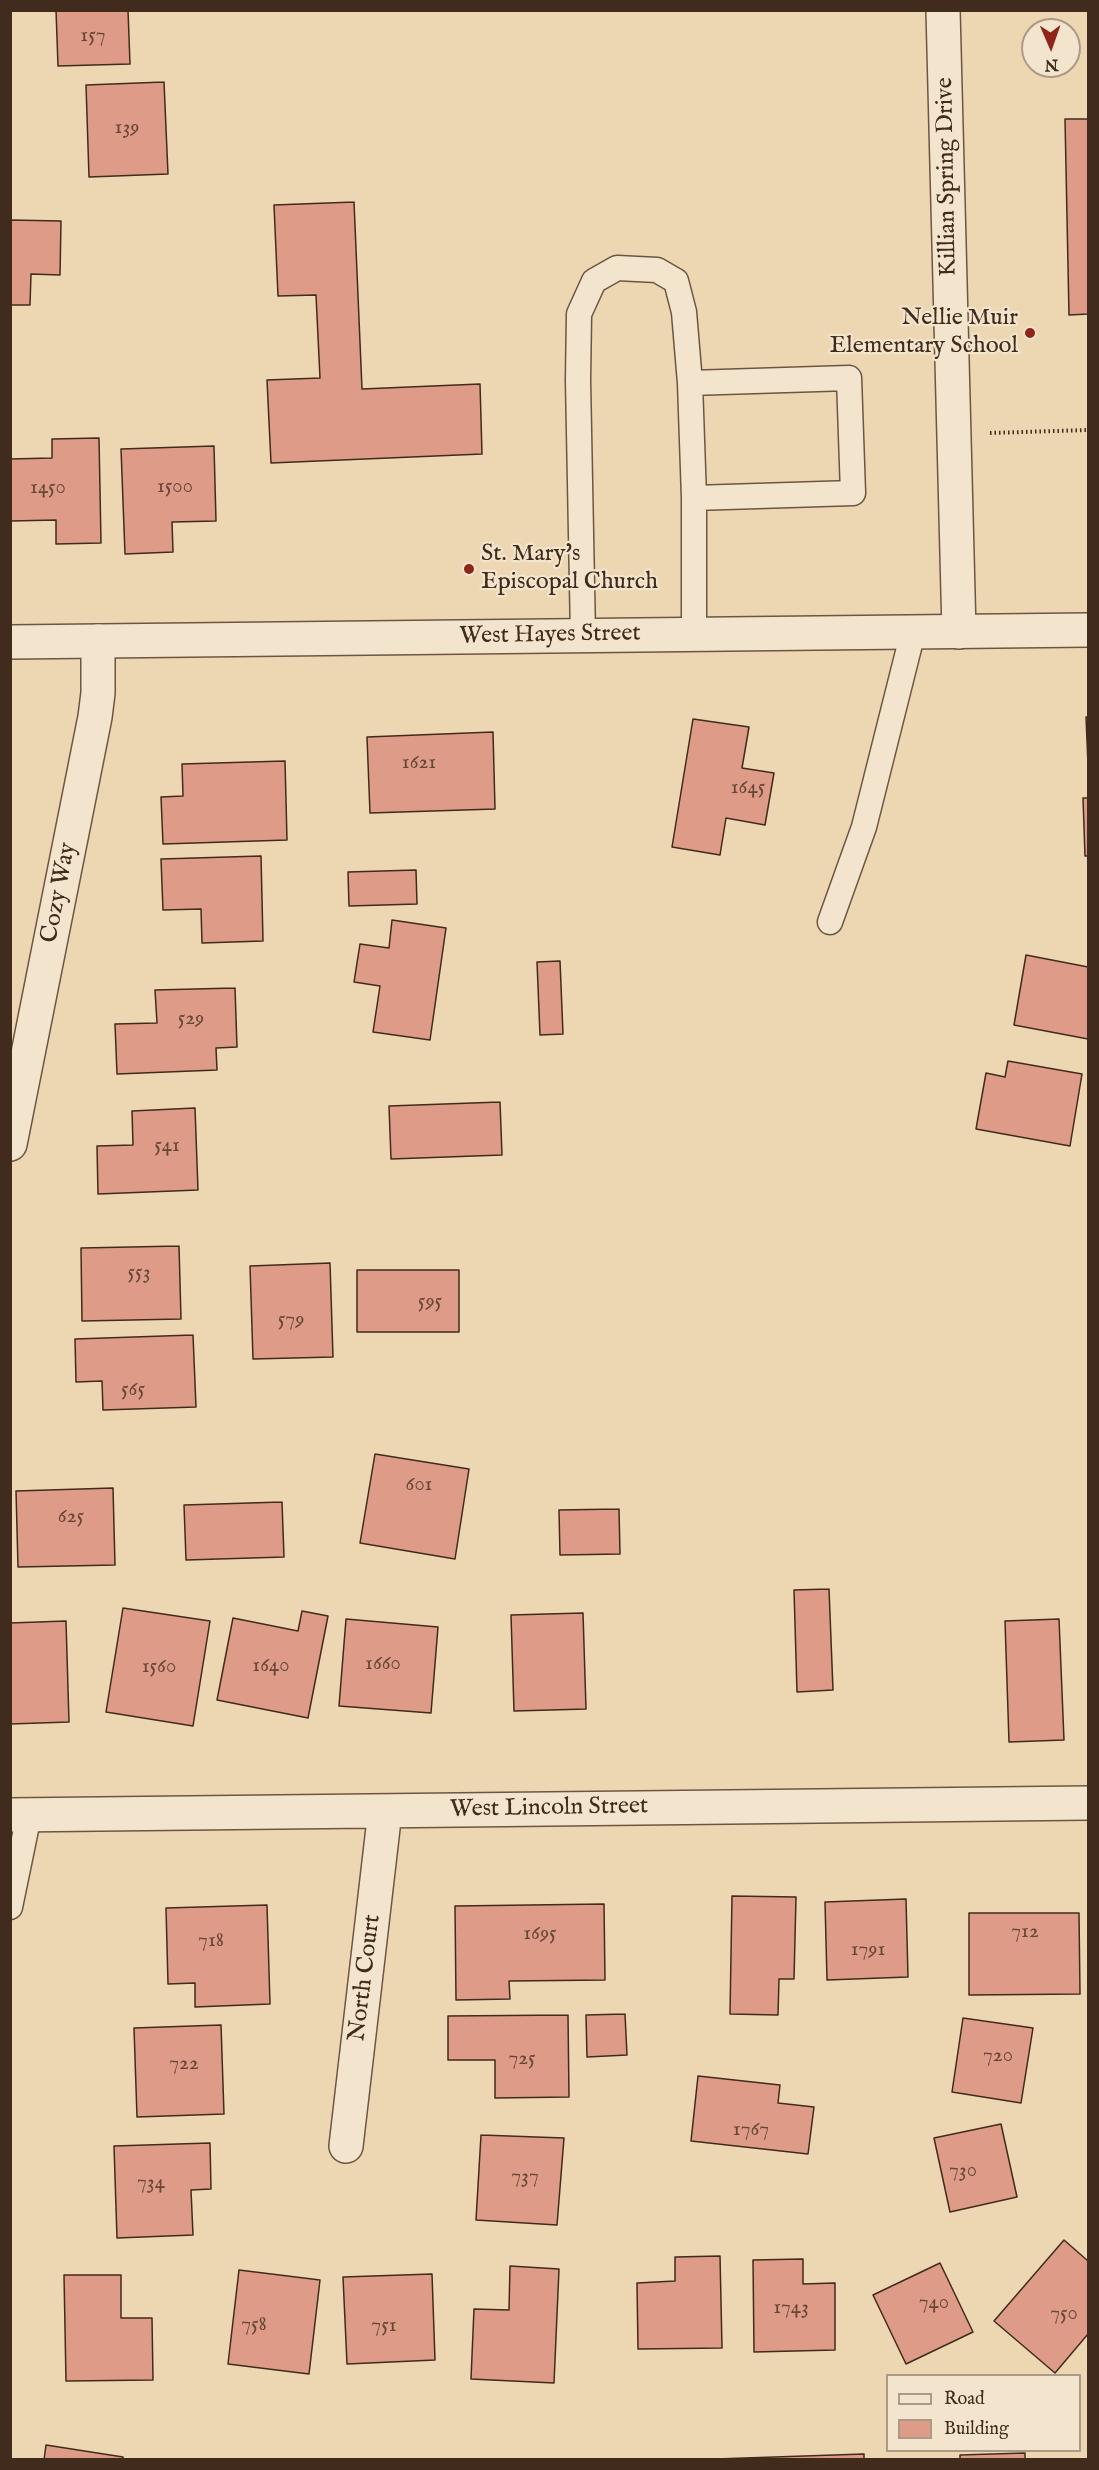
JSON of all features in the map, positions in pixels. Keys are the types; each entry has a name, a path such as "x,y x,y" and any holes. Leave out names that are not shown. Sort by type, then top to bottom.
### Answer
{"street":[{"name":"Killian Spring Drive","path":"944,10 959,632"},
{"name":"West Hayes Street","path":"10,642 1089,630"},
{"name":"Cozy Way","path":"10,1144 95,717 98,693 98,641"},
{"name":"West Lincoln Street","path":"20,1815 1089,1803"},
{"name":"North Court","path":"346,2146 385,1811"}],"lane":[{"path":"583,636 578,380 579,314 594,281 617,268 657,270 676,280 684,312 690,384 694,498 694,634"},
{"path":"690,384 849,378 853,481 853,493 694,498"},
{"path":"830,922 864,827 913,632"},
{"path":"10,1907 20,1815"}],"path":[{"path":"954,434 1089,430"}],"building":[{"path":"56,10 128,10 130,64 58,66"},
{"path":"164,82 168,174 89,177 86,85"},
{"name":"Nellie Muir Elementary School","path":"1065,119 1088,119 1088,314 1069,315"},
{"path":"354,202 362,389 480,384 482,454 271,463 267,380 320,378 316,295 278,296 274,205"},
{"path":"10,220 61,221 60,275 31,274 30,305 10,305"},
{"path":"99,438 101,543 56,544 56,520 10,521 10,459 52,458 52,439"},
{"path":"214,446 216,521 172,522 173,552 125,554 121,449"},
{"path":"1086,717 1088,717 1088,765"},
{"path":"693,719 749,727 742,768 774,773 765,825 726,818 720,855 672,847"},
{"path":"493,732 495,809 370,813 367,737"},
{"path":"285,761 287,840 163,844 161,797 183,796 182,764"},
{"path":"1083,798 1088,798 1088,856 1085,856"},
{"path":"261,856 263,941 202,943 201,909 163,910 161,859"},
{"path":"416,870 417,904 349,906 348,872"},
{"path":"392,920 446,928 430,1040 373,1032 380,986 354,982 360,944 389,948"},
{"path":"1026,955 1088,967 1088,1039 1014,1025"},
{"path":"560,961 563,1034 540,1035 537,962"},
{"path":"235,988 237,1047 216,1048 217,1070 117,1074 115,1024 157,1023 155,990"},
{"path":"1008,1061 1082,1074 1070,1146 976,1129 986,1073 1005,1077"},
{"path":"500,1102 502,1155 391,1159 389,1106"},
{"path":"195,1108 198,1190 98,1194 97,1146 133,1145 132,1111"},
{"path":"179,1246 181,1319 82,1321 81,1248"},
{"path":"330,1263 333,1357 253,1359 250,1266"},
{"path":"357,1270 459,1270 459,1332 357,1332"},
{"path":"193,1335 196,1407 103,1410 102,1381 76,1382 75,1339"},
{"path":"375,1454 469,1469 455,1559 360,1543"},
{"path":"113,1488 115,1565 18,1567 16,1491"},
{"path":"282,1502 284,1557 186,1560 184,1505"},
{"path":"619,1509 620,1554 560,1555 559,1510"},
{"path":"829,1589 833,1690 797,1692 794,1590"},
{"path":"123,1608 210,1621 193,1726 106,1712"},
{"path":"302,1611 328,1616 308,1718 217,1700 233,1618 298,1631"},
{"path":"583,1613 586,1709 514,1711 511,1615"},
{"path":"346,1619 438,1627 431,1713 339,1706"},
{"path":"1059,1619 1064,1740 1009,1742 1005,1621"},
{"path":"66,1621 69,1722 10,1724 10,1623"},
{"path":"732,1896 796,1897 794,1979 779,1979 778,2015 730,2014"},
{"path":"906,1899 908,1977 827,1980 825,1902"},
{"path":"604,1904 605,1980 509,1981 510,1999 456,2000 455,1906"},
{"path":"267,1905 270,2004 195,2007 195,1983 168,1984 166,1908"},
{"path":"969,1913 1079,1913 1080,1994 969,1995"},
{"path":"625,2014 627,2055 587,2057 586,2015"},
{"path":"568,2015 569,2097 495,2098 495,2060 448,2060 448,2016"},
{"path":"963,2018 1033,2028 1021,2103 952,2092"},
{"path":"221,2025 224,2114 137,2117 134,2028"},
{"path":"698,2076 780,2085 778,2103 814,2107 808,2154 691,2141"},
{"path":"1001,2124 1017,2197 950,2212 934,2138"},
{"path":"481,2135 564,2138 557,2225 476,2220"},
{"path":"210,2143 211,2189 191,2190 193,2235 117,2238 114,2146"},
{"path":"1064,2240 1088,2261 1088,2334 1055,2373 994,2321"},
{"path":"720,2256 722,2348 638,2349 637,2283 675,2281 675,2257"},
{"path":"803,2259 803,2284 835,2283 835,2350 754,2352 753,2260"},
{"path":"940,2263 973,2332 906,2364 873,2295"},
{"path":"510,2266 559,2269 554,2383 471,2379 474,2309 509,2310"},
{"path":"239,2270 320,2280 309,2374 228,2364"},
{"path":"432,2274 435,2360 347,2364 343,2277"},
{"path":"64,2275 121,2275 121,2318 152,2318 153,2380 66,2381"},
{"path":"46,2445 123,2457 123,2460 44,2460"},
{"path":"1025,2453 1025,2460 960,2460 960,2455"},
{"path":"864,2454 864,2460 715,2460 715,2459"}],"place":[{"name":"Nellie Muir Elementary School","path":"1030,333"},
{"name":"St. Mary's Episcopal Church","path":"469,569"}]}
